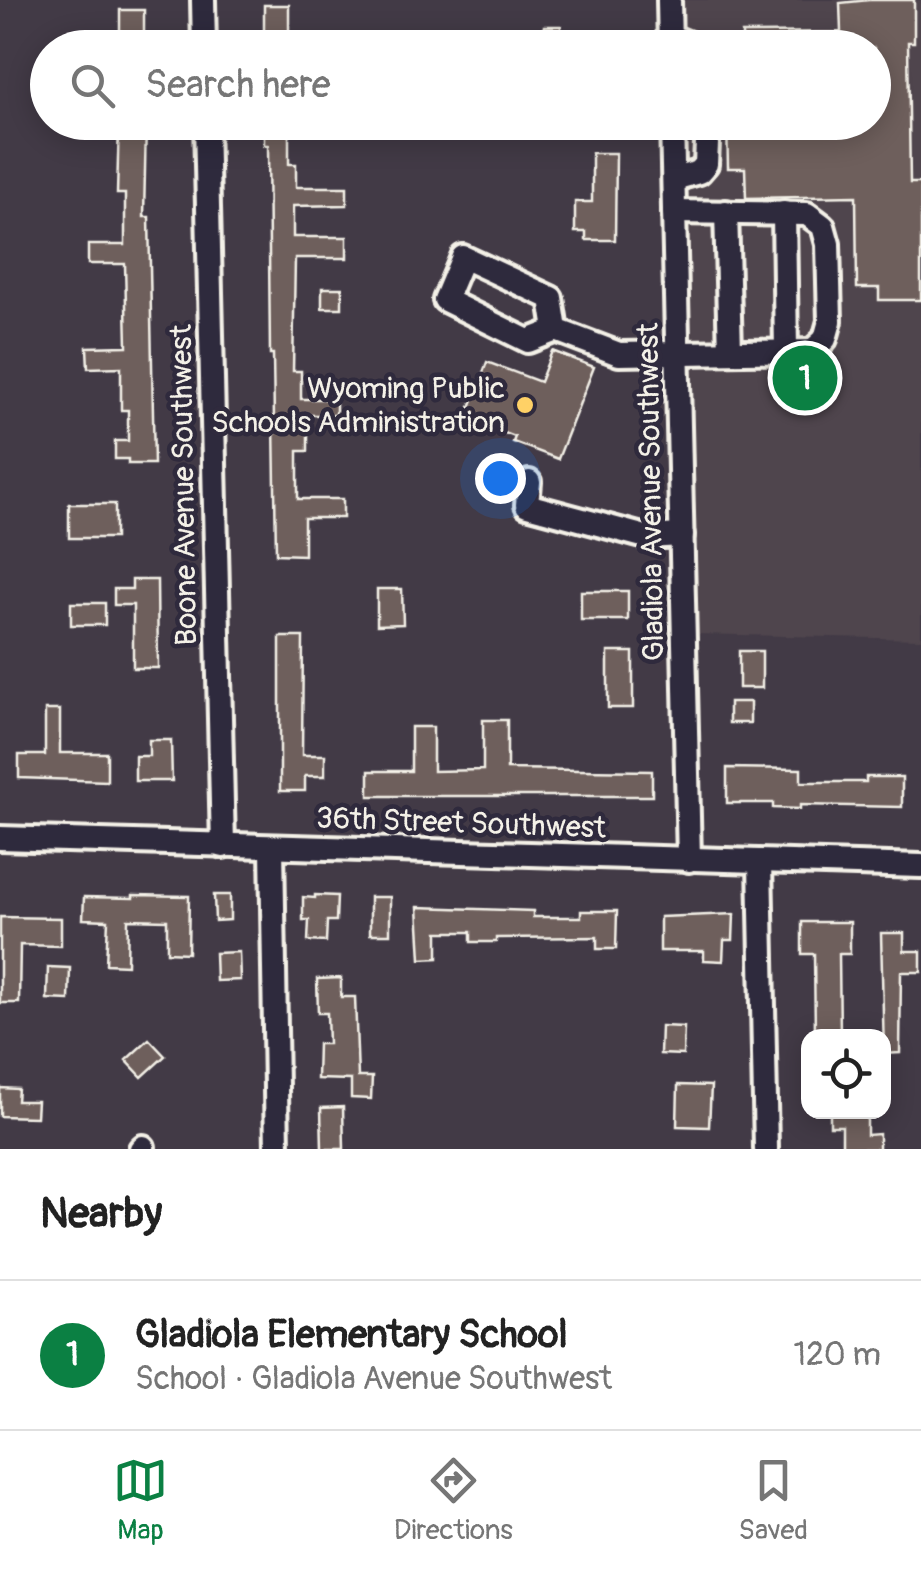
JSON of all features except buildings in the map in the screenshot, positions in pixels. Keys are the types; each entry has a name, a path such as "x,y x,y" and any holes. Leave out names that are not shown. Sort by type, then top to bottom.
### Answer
{"street":[{"path":"203,0 204,30"},
{"path":"670,0 670,30"},
{"name":"Boone Avenue Southwest","path":"206,140 223,846"},
{"name":"Gladiola Avenue Southwest","path":"673,140 689,860"},
{"path":"674,180 699,172 706,164 707,140"},
{"path":"556,330 551,298 463,257 445,300 528,340 556,330 619,354 678,355 812,351 826,340 828,244 824,226 807,214 674,212"},
{"path":"726,212 730,351"},
{"path":"784,213 786,352"},
{"path":"529,482 527,504 646,537 682,535"},
{"name":"36th Street Southwest","path":"0,838 921,866"},
{"path":"272,848 277,1149"},
{"path":"760,862 766,1149"}],"shaded area":[{"path":"681,0 921,0 921,639 693,634 684,140 891,140 891,30 682,30"}],"place":[{"name":"Gladiola Elementary School","path":"805,378"},
{"name":"Wyoming Public Schools Administration","path":"525,405"}]}
